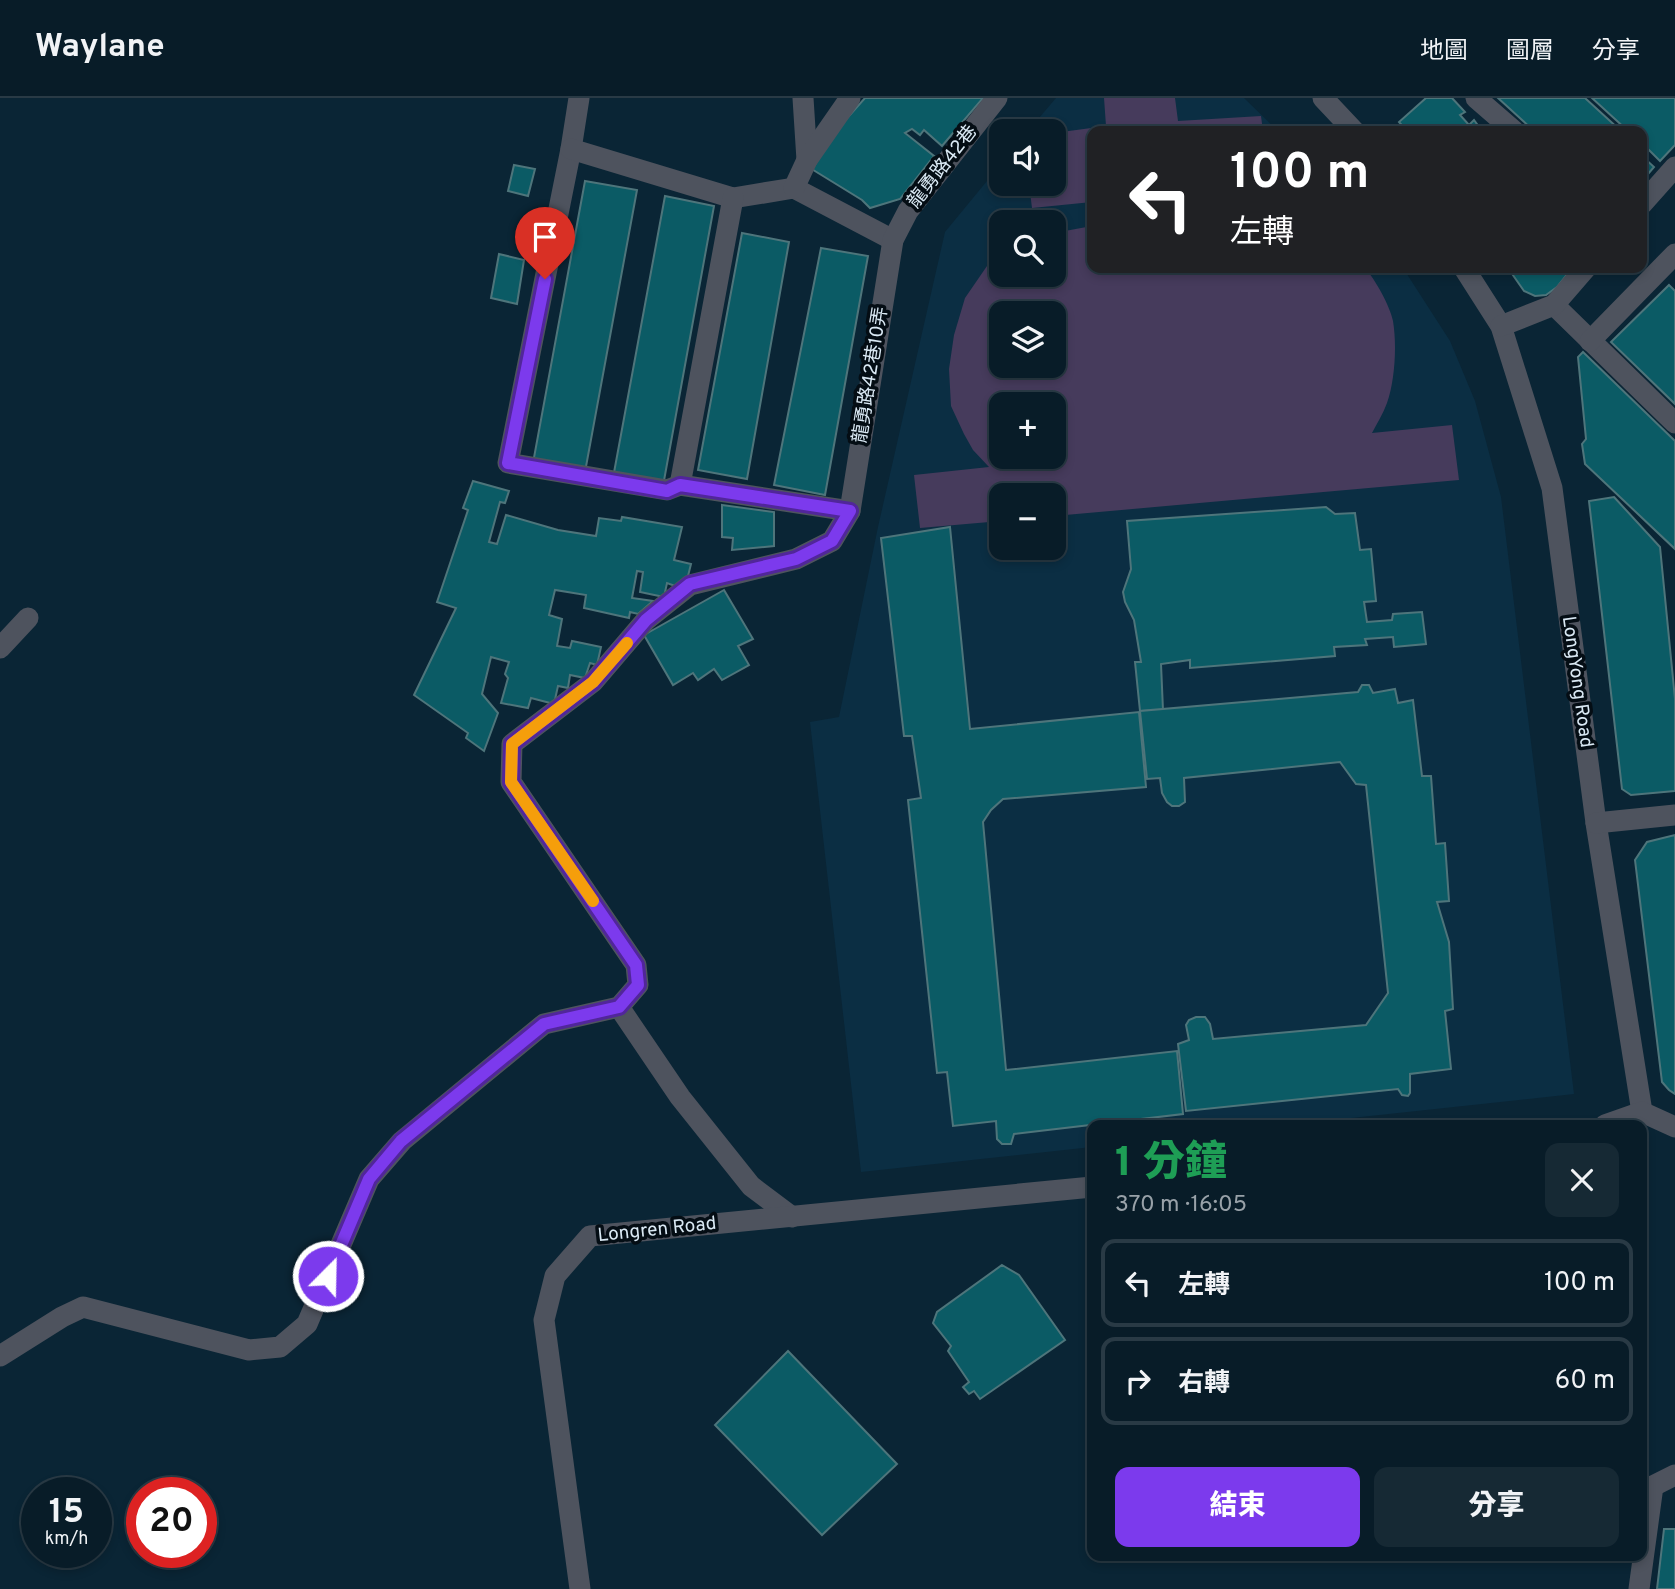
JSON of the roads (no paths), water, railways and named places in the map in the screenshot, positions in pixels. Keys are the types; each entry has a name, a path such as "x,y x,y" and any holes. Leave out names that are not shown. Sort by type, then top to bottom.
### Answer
{"street":[{"path":"0,1356 83,1307 249,1350 280,1348 307,1324 369,1179 401,1141 544,1024 619,1007 638,985 636,965 511,782 512,744 593,682 646,620 690,584 796,559 832,541 850,511 680,485 667,491 508,463 579,98"},
{"path":"803,98 807,160"},
{"path":"794,188 807,160 850,98"},
{"name":"龍勇路42巷","path":"892,240 908,211 997,98"},
{"path":"1323,98 1349,126"},
{"path":"1476,98 1508,126"},
{"path":"571,149 733,198 794,188 892,240"},
{"path":"1647,198 1675,167"},
{"path":"680,485 733,198"},
{"name":"龍勇路42巷10弄","path":"850,511 892,240"},
{"path":"1590,341 1675,254"},
{"name":"LongYong Road","path":"1467,273 1501,327 1552,488 1596,823 1642,1112"},
{"path":"1501,327 1554,305 1582,273"},
{"path":"1554,305 1675,423"},
{"path":"0,648 28,618"},
{"path":"1596,823 1675,815"},
{"path":"619,1007 680,1097 751,1186 792,1216"},
{"path":"1619,1120 1642,1112 1675,1127"},
{"name":"Longren Road","path":"580,1589 544,1320 555,1276 590,1236 1087,1187"},
{"path":"1647,1530 1653,1486 1675,1475"},
{"path":"1639,1589 1643,1561"}]}
